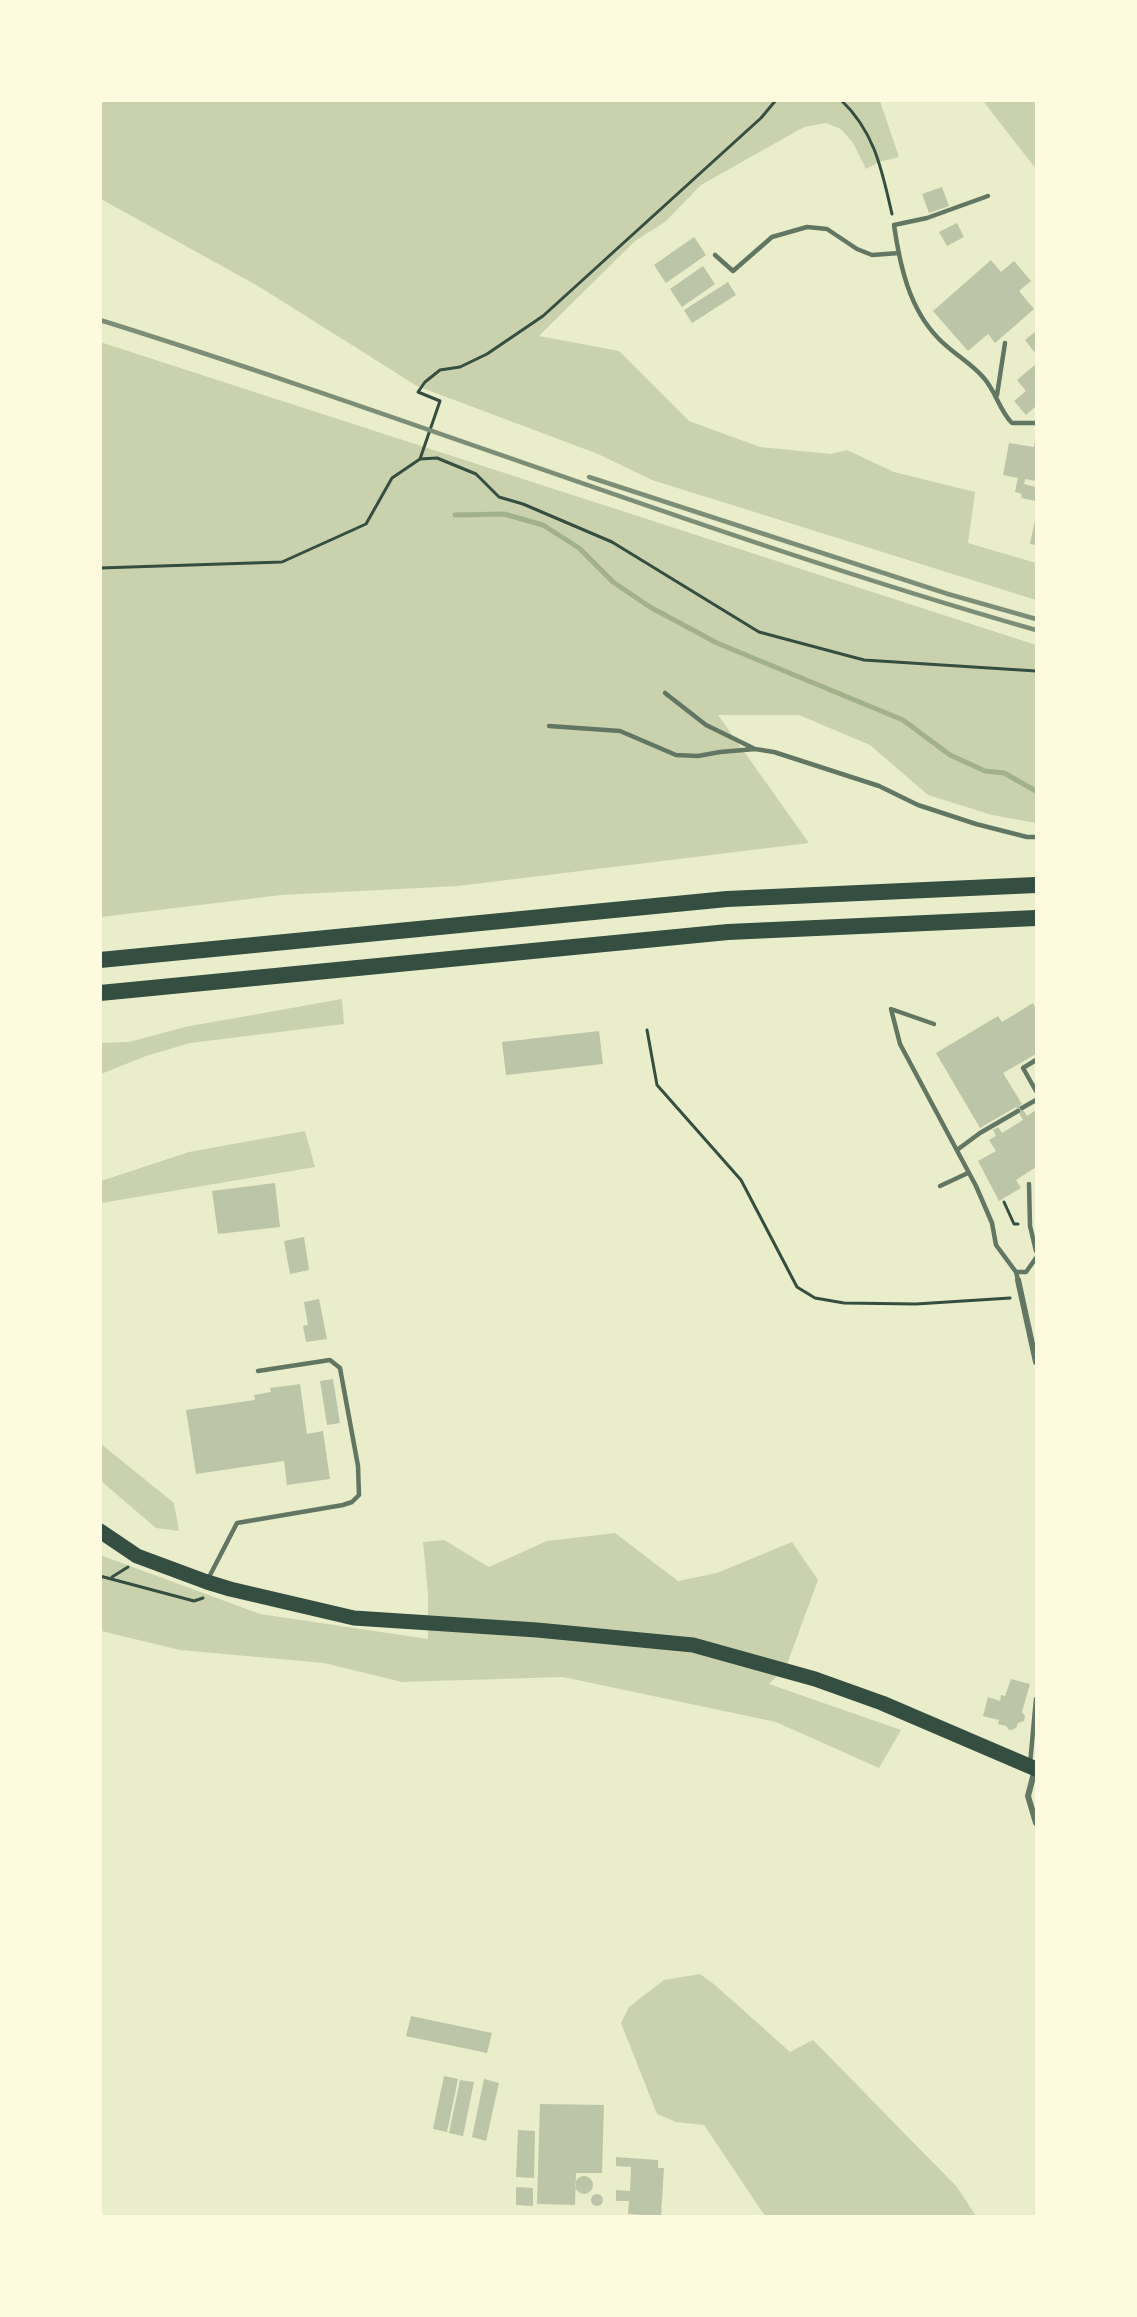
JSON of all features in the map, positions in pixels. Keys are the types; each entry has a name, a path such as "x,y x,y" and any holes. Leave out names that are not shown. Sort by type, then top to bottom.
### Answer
{"highway":[{"path":"100,960 727,899 1036,885"},
{"path":"100,993 728,932 1036,918"}],"main road":[{"path":"100,1531 137,1556 207,1582 354,1618 537,1630 693,1645 815,1679 882,1703 1035,1768"}],"street":[{"path":"1017,1276 1036,1362"},
{"path":"1035,1768 1028,1796 1036,1823"}],"lane":[{"path":"988,196 927,218 894,225 903,274 919,314 938,338 982,376 997,395 1003,413 1012,423 1036,423"},
{"path":"715,255 733,271 772,237 807,227 827,229 857,249 872,255 899,253"},
{"path":"997,395 1005,343"},
{"path":"665,693 706,725 755,749"},
{"path":"549,726 620,731 676,755 698,756 755,749 774,752 879,786 918,805 976,824 1027,837 1036,837"},
{"path":"934,1024 891,1009 900,1044 976,1186 992,1223 996,1245 1017,1276 1026,1272 1036,1258"},
{"path":"1036,1060 1023,1068 1036,1091"},
{"path":"957,1150 980,1133 1036,1100"},
{"path":"940,1186 968,1173"},
{"path":"1029,1184 1030,1226 1036,1251"},
{"path":"207,1582 237,1523 343,1505 359,1496 358,1466 340,1368 330,1360 258,1371"},
{"path":"1035,1768 1036,1699"}],"path":[{"path":"420,459 440,401 418,392 426,382 440,370 459,367 487,354 543,316 761,118 776,100"},
{"path":"841,100 869,135 879,162 894,225"},
{"path":"100,568 282,562 366,524 392,478 420,459 437,458 476,474 498,497 523,504 612,542 759,632 864,660 1036,671"},
{"path":"647,1030 657,1085 741,1180 797,1287 815,1298 844,1303 916,1304 1006,1299 1021,1296"},
{"path":"1004,1202 1014,1224 1030,1226"},
{"path":"100,1576 112,1577 194,1601 230,1589"}],"green space":[{"path":"101,101 880,101 899,157 879,162 866,169 853,143 841,129 826,123 804,127 701,185 665,222 635,241 539,336 619,351 689,421 760,447 831,454 847,450 894,472 975,492 968,543 1036,563 1036,600 652,480 598,454 417,386 258,286 101,199"},
{"path":"983,101 1036,101 1036,169"},
{"path":"100,342 1036,645 1036,823 992,815 928,795 870,745 799,715 718,715 809,843 458,886 282,895 101,917"},
{"path":"342,999 344,1024 190,1043 146,1056 101,1074 101,1043 129,1042 185,1027"},
{"path":"305,1131 315,1167 101,1203 101,1181 189,1152"},
{"path":"101,1444 174,1503 179,1531 156,1528 101,1481"},
{"path":"615,1533 678,1581 717,1573 792,1542 818,1580 786,1667 769,1684 901,1730 879,1768 776,1722 563,1677 402,1682 324,1663 180,1650 101,1631 100,1555 260,1614 428,1639 428,1594 423,1542 444,1540 489,1567 547,1541"},
{"path":"700,1974 790,2052 813,2040 957,2187 976,2216 765,2216 704,2125 676,2122 657,2114 621,2023 629,2007 664,1980"}],"building":[{"path":"942,187 949,206 929,213 922,194"},
{"path":"957,223 964,237 947,246 939,232"},
{"path":"694,237 706,255 666,283 654,265"},
{"path":"991,260 1001,272 1014,261 1031,281 1019,291 1034,309 995,343 988,334 968,351 933,311"},
{"path":"703,266 715,284 682,307 670,289"},
{"path":"728,282 736,295 692,323 684,310"},
{"path":"1036,331 1036,354 1025,340"},
{"path":"1036,364 1036,406 1026,415 1014,401 1026,391 1017,380"},
{"path":"1035,439 1036,481 1025,479 1024,484 1036,487 1036,501 1021,498 1022,494 1015,492 1018,478 1003,475 1009,443 1034,447"},
{"path":"1036,516 1036,545 1030,544"},
{"path":"1033,1003 1036,1009 1036,1054 1003,1073 1027,1116 1036,1110 1036,1167 1016,1180 1021,1188 999,1201 978,1161 996,1151 989,1140 996,1136 993,1130 998,1127 1002,1133 1023,1120 1016,1107 980,1128 936,1053 998,1016 1002,1022"},
{"path":"599,1031 603,1064 506,1075 502,1042"},
{"path":"275,1183 280,1227 218,1234 212,1191"},
{"path":"304,1237 309,1270 290,1274 284,1241"},
{"path":"319,1299 327,1339 306,1342 303,1326 308,1325 304,1302"},
{"path":"333,1379 340,1423 327,1425 320,1381"},
{"path":"300,1384 307,1434 323,1431 330,1479 287,1485 284,1461 196,1474 186,1410 255,1400 254,1395 271,1392 270,1388"},
{"path":"1011,1679 1030,1684 1022,1712 1025,1716 1024,1721 1018,1723 1016,1728 1009,1730 1006,1726 998,1724 999,1720 983,1716 988,1697 1000,1701 1001,1695 1005,1696"},
{"path":"411,2016 492,2033 487,2053 406,2036"},
{"path":"444,2076 458,2079 447,2132 433,2129"},
{"path":"484,2079 499,2083 486,2141 472,2137"},
{"path":"460,2080 474,2082 463,2136 449,2133"},
{"path":"540,2104 604,2105 602,2173 576,2173 575,2205 537,2204"},
{"path":"518,2130 535,2131 534,2178 516,2177"},
{"path":"616,2157 658,2160 658,2168 664,2168 661,2216 628,2214 629,2201 616,2201 616,2190 630,2191 631,2167 616,2166"},
{"path":"584,2176 590,2179 593,2185 590,2191 584,2194 578,2191 575,2185 578,2179"},
{"path":"516,2187 533,2188 533,2206 516,2205"},
{"path":"597,2194 603,2200 597,2206 591,2200"}],"waterway":[{"path":"455,515 504,514 543,525 579,548 613,582 650,607 717,643 903,720 950,755 985,771 1004,773 1036,791"}],"railway":[{"path":"100,320 334,397 801,557 1036,630"},
{"path":"589,477 948,594 1036,619"}]}
